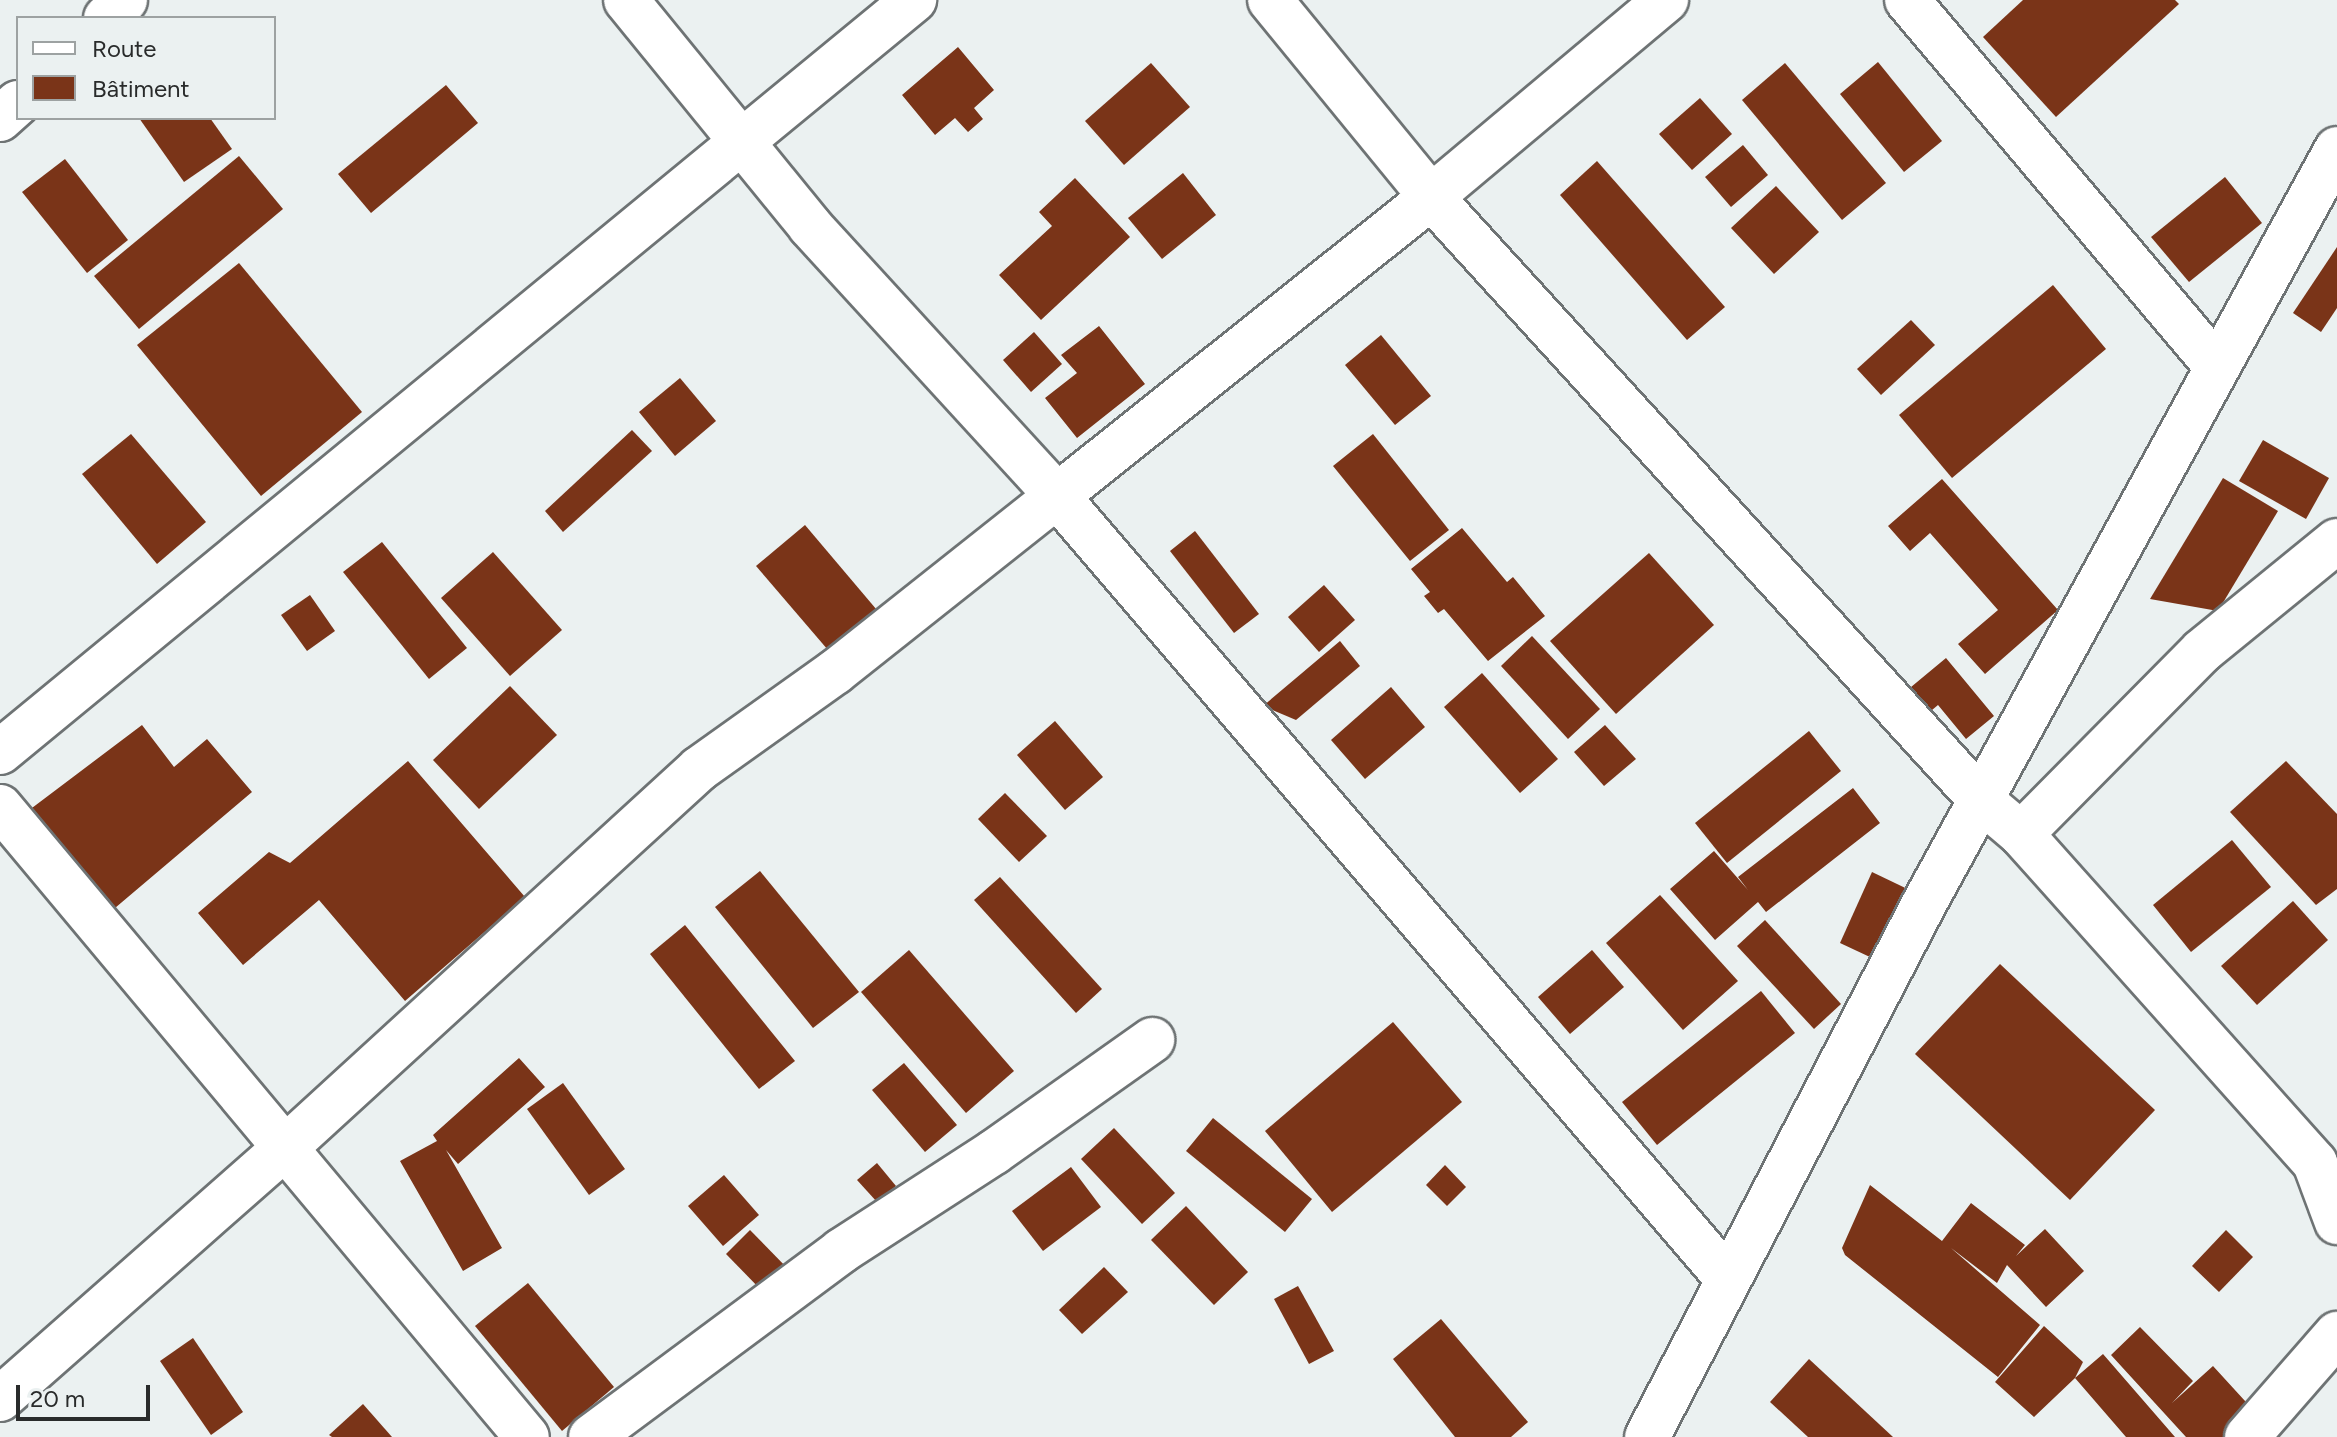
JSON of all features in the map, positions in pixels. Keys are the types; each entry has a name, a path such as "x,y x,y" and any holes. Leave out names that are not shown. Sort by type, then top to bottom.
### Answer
{"street":[{"path":"108,16 125,0"},
{"path":"626,0 746,142 810,226 1057,496 1727,1278"},
{"path":"0,752 746,142 914,0"},
{"path":"1270,0 1431,197 1982,801 2021,834 2326,1155 2337,1222"},
{"path":"0,1399 285,1148 699,769 835,672 1057,496 1431,197 1666,0"},
{"path":"1907,0 2215,365"},
{"path":"0,119 16,105"},
{"path":"1647,1437 1727,1278 2215,365 2337,149"},
{"path":"2021,834 2202,651 2337,541"},
{"path":"0,807 527,1437"},
{"path":"591,1437 841,1251 994,1152 1152,1040"},
{"path":"2247,1437 2337,1334"}],"building":[{"path":"2023,0 2175,0 2179,4 2056,117 1983,37"},
{"path":"958,47 994,90 974,108 983,119 968,132 955,118 935,135 902,95"},
{"path":"1878,62 1942,141 1904,172 1840,94"},
{"path":"1151,63 1190,107 1124,165 1085,121"},
{"path":"1785,63 1886,183 1842,220 1742,100"},
{"path":"446,85 478,123 371,213 338,174"},
{"path":"1700,98 1732,134 1692,170 1659,134"},
{"path":"140,120 211,120 232,149 184,182"},
{"path":"1743,145 1768,175 1731,207 1705,177"},
{"path":"239,156 283,209 139,329 94,276"},
{"path":"65,159 128,240 87,273 22,192"},
{"path":"1597,161 1725,307 1687,340 1560,195"},
{"path":"1183,173 1216,215 1162,259 1128,218"},
{"path":"2225,177 2262,223 2189,282 2151,237"},
{"path":"1075,178 1130,237 1041,320 999,275 1052,226 1039,212"},
{"path":"1776,186 1819,232 1774,274 1731,228"},
{"path":"2337,247 2337,308 2321,332 2293,313"},
{"path":"239,263 362,412 261,496 137,345"},
{"path":"2053,285 2106,349 1952,478 1899,415"},
{"path":"1911,320 1935,345 1881,395 1857,369"},
{"path":"1099,326 1145,384 1077,438 1045,398 1077,373 1061,355"},
{"path":"1034,332 1062,364 1031,392 1003,360"},
{"path":"1381,335 1431,396 1395,425 1345,365"},
{"path":"680,378 716,421 675,456 639,412"},
{"path":"632,430 652,451 563,532 545,511"},
{"path":"131,434 206,522 157,564 82,474"},
{"path":"1373,434 1449,530 1410,561 1333,466"},
{"path":"2263,440 2329,478 2306,519 2239,481"},
{"path":"2223,478 2278,511 2218,611 2150,599"},
{"path":"1942,479 2058,610 1985,674 1958,644 1998,610 1930,533 1910,551 1888,526"},
{"path":"805,525 882,616 834,657 756,566"},
{"path":"1462,528 1507,582 1513,577 1545,616 1488,661 1444,609 1438,613 1424,596 1430,592 1411,569"},
{"path":"1195,531 1259,614 1234,633 1170,551"},
{"path":"382,542 467,648 429,679 343,572"},
{"path":"493,552 562,630 510,676 441,598"},
{"path":"1649,553 1714,625 1616,714 1550,641"},
{"path":"1324,585 1355,620 1319,652 1288,617"},
{"path":"310,595 335,631 307,651 281,615"},
{"path":"1532,636 1600,709 1568,739 1501,666"},
{"path":"1340,641 1360,666 1296,720 1263,706"},
{"path":"1946,658 1994,716 1966,739 1938,705 1919,721 1899,697"},
{"path":"1482,673 1558,759 1520,793 1444,707"},
{"path":"510,686 557,735 479,809 433,760"},
{"path":"1391,687 1425,727 1365,779 1331,740"},
{"path":"1055,721 1103,777 1065,810 1017,755"},
{"path":"142,725 174,767 207,739 252,792 115,908 70,856 59,860 24,814"},
{"path":"1605,725 1636,759 1604,786 1574,752"},
{"path":"1809,731 1841,771 1727,863 1695,823"},
{"path":"408,761 525,897 405,1001 319,900 243,965 198,913 269,852 290,863"},
{"path":"2286,761 2337,814 2337,889 2316,905 2230,812"},
{"path":"1853,788 1880,823 1766,912 1758,902 1715,940 1670,889 1714,851 1748,890 1738,877"},
{"path":"1005,793 1047,836 1019,862 978,819"},
{"path":"2232,840 2271,887 2191,952 2153,905"},
{"path":"760,871 859,992 813,1028 715,907"},
{"path":"1872,872 1920,895 1887,965 1840,943"},
{"path":"1000,877 1102,989 1076,1013 974,900"},
{"path":"1660,895 1738,981 1683,1030 1606,943"},
{"path":"2293,901 2328,940 2257,1005 2221,966"},
{"path":"1765,920 1841,1004 1814,1029 1737,946"},
{"path":"685,925 795,1061 759,1089 650,954"},
{"path":"909,950 1014,1071 966,1113 861,992"},
{"path":"1592,950 1624,987 1570,1034 1538,997"},
{"path":"2000,964 2155,1110 2070,1200 1915,1054"},
{"path":"1761,991 1795,1033 1657,1145 1622,1102"},
{"path":"1393,1022 1462,1102 1332,1212 1265,1131"},
{"path":"519,1058 545,1087 458,1164 446,1150 502,1248 463,1271 400,1161 437,1141 433,1135"},
{"path":"904,1063 957,1125 925,1152 872,1090"},
{"path":"563,1083 625,1169 589,1195 527,1109"},
{"path":"1213,1118 1312,1199 1285,1232 1186,1151"},
{"path":"1114,1128 1175,1193 1142,1224 1081,1159"},
{"path":"877,1163 896,1186 877,1202 857,1180"},
{"path":"1445,1165 1466,1187 1447,1206 1426,1185"},
{"path":"1071,1167 1101,1207 1043,1251 1012,1211"},
{"path":"724,1175 759,1215 723,1246 688,1206"},
{"path":"1870,1185 1942,1241 1971,1203 2025,1245 2016,1256 2045,1229 2084,1271 2046,1307 2007,1265 1997,1283 1951,1248 2040,1325 1998,1377 1845,1255 1842,1248"},
{"path":"1186,1206 1248,1272 1214,1305 1151,1240"},
{"path":"750,1230 791,1272 767,1296 726,1254"},
{"path":"2226,1230 2253,1257 2219,1292 2192,1266"},
{"path":"1104,1267 1128,1292 1082,1334 1059,1310"},
{"path":"528,1283 614,1387 562,1431 475,1326"},
{"path":"1298,1286 1334,1351 1309,1364 1274,1299"},
{"path":"1441,1319 1528,1422 1511,1437 1455,1437 1393,1359"},
{"path":"2044,1326 2083,1362 2075,1378 2034,1417 1995,1382"},
{"path":"2140,1327 2193,1381 2172,1403 2213,1366 2256,1413 2236,1437 2186,1437 2111,1355"},
{"path":"193,1338 243,1412 211,1435 160,1361"},
{"path":"2103,1354 2175,1437 2126,1437 2075,1378"},
{"path":"1809,1359 1893,1437 1808,1437 1770,1402"},
{"path":"363,1404 392,1437 329,1435"}]}
